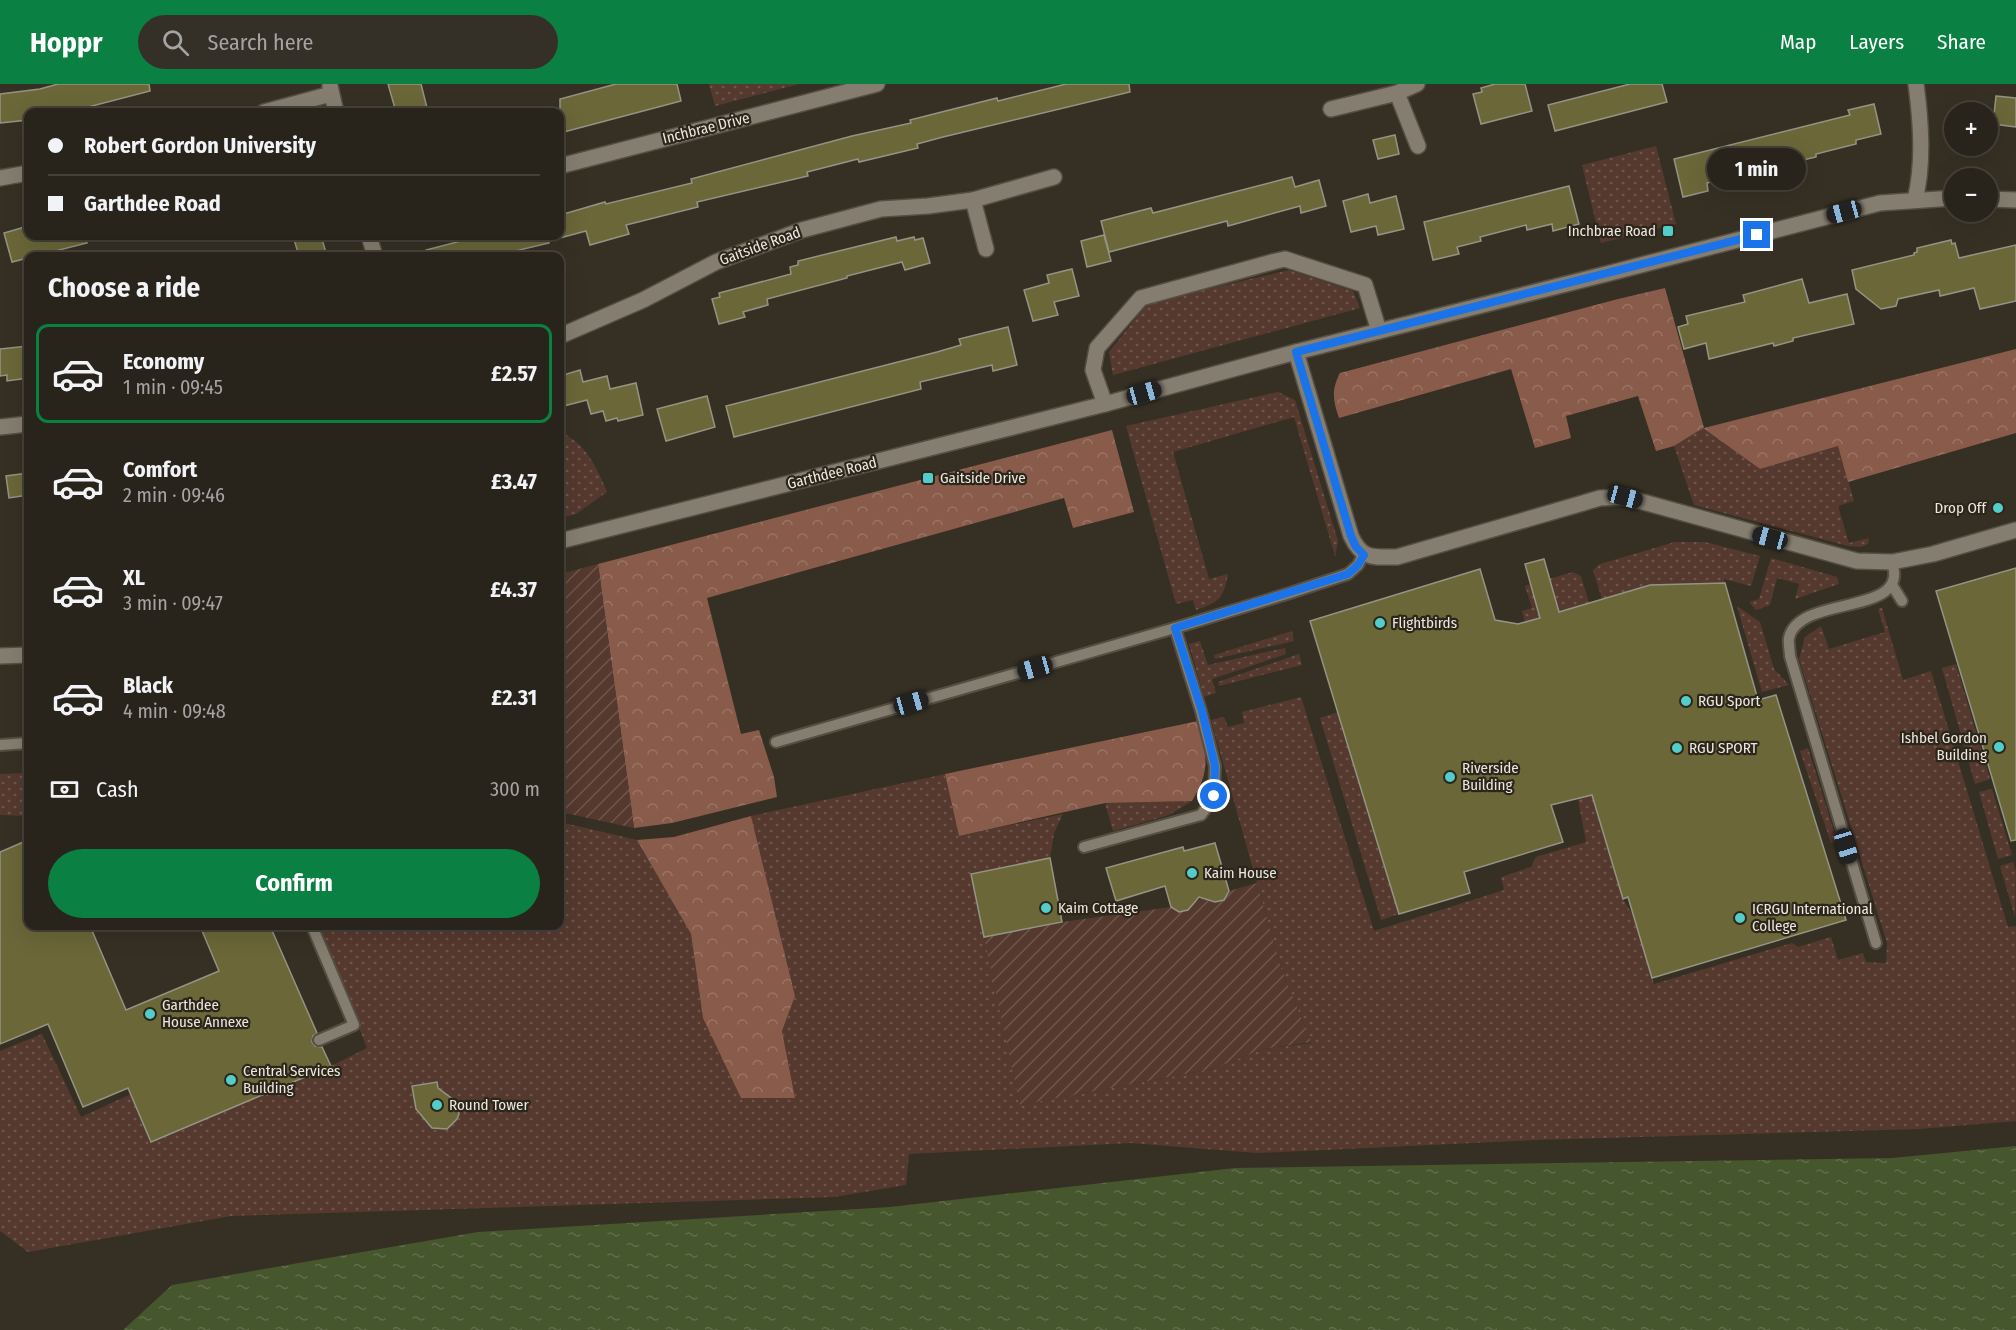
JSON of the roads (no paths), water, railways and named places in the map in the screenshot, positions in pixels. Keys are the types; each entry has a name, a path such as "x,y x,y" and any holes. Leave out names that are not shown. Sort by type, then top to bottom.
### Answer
{"street":[{"name":"Inchbrae Drive","path":"564,164 851,87 877,84"},
{"path":"1331,109 1397,93 1417,84"},
{"path":"1915,200 1920,178 1919,103 1916,84"},
{"path":"275,108 330,89 335,108"},
{"path":"1397,93 1418,146"},
{"path":"0,178 24,174"},
{"name":"Gaitside Road","path":"564,334 643,300 716,262 802,230 881,209 974,200 1054,177"},
{"name":"Garthdee Road","path":"564,540 1105,404 1296,352 1880,203 1944,199"},
{"path":"1998,199 2016,200"},
{"path":"974,200 986,249"},
{"path":"1105,404 1093,369 1097,348 1141,298 1276,261 1284,259 1365,285 1379,332"},
{"path":"1296,352 1351,536 1356,547 1364,555 1397,557 1582,502 1600,498 1625,497 1857,561 1892,562 1933,554 2016,530"},
{"path":"0,428 24,424"},
{"path":"0,656 24,655"}],"lane":[{"path":"776,742 1175,628 1348,574 1358,565 1364,555"},
{"path":"1876,942 1790,656 1789,637 1798,622 1815,614 1882,595 1892,585 1895,573 1892,562"},
{"path":"1892,585 1902,601"},
{"path":"1084,847 1201,814 1214,796 1215,766 1202,711 1175,628"},
{"path":"0,745 24,743"},
{"path":"314,930 354,1025 319,1040"}],"water":[{"path":"2016,1146 2016,1330 123,1330 172,1285 478,1232 890,1207 1235,1168 1892,1158"}],"place":[{"name":"Inchbrae Road","path":"1668,231"},
{"name":"Gaitside Drive","path":"928,478"},
{"name":"Drop Off","path":"1998,508"},
{"name":"Flightbirds","path":"1380,623"},
{"name":"RGU Sport","path":"1686,701"},
{"name":"Ishbel Gordon Building","path":"1999,747"},
{"name":"RGU SPORT","path":"1677,748"},
{"name":"Riverside Building","path":"1450,777"},
{"name":"Kaim House","path":"1192,873"},
{"name":"Kaim Cottage","path":"1046,908"},
{"name":"ICRGU International College","path":"1740,918"},
{"name":"Garthdee House Annexe","path":"150,1014"},
{"name":"Central Services Building","path":"231,1080"},
{"name":"Round Tower","path":"437,1105"}]}
